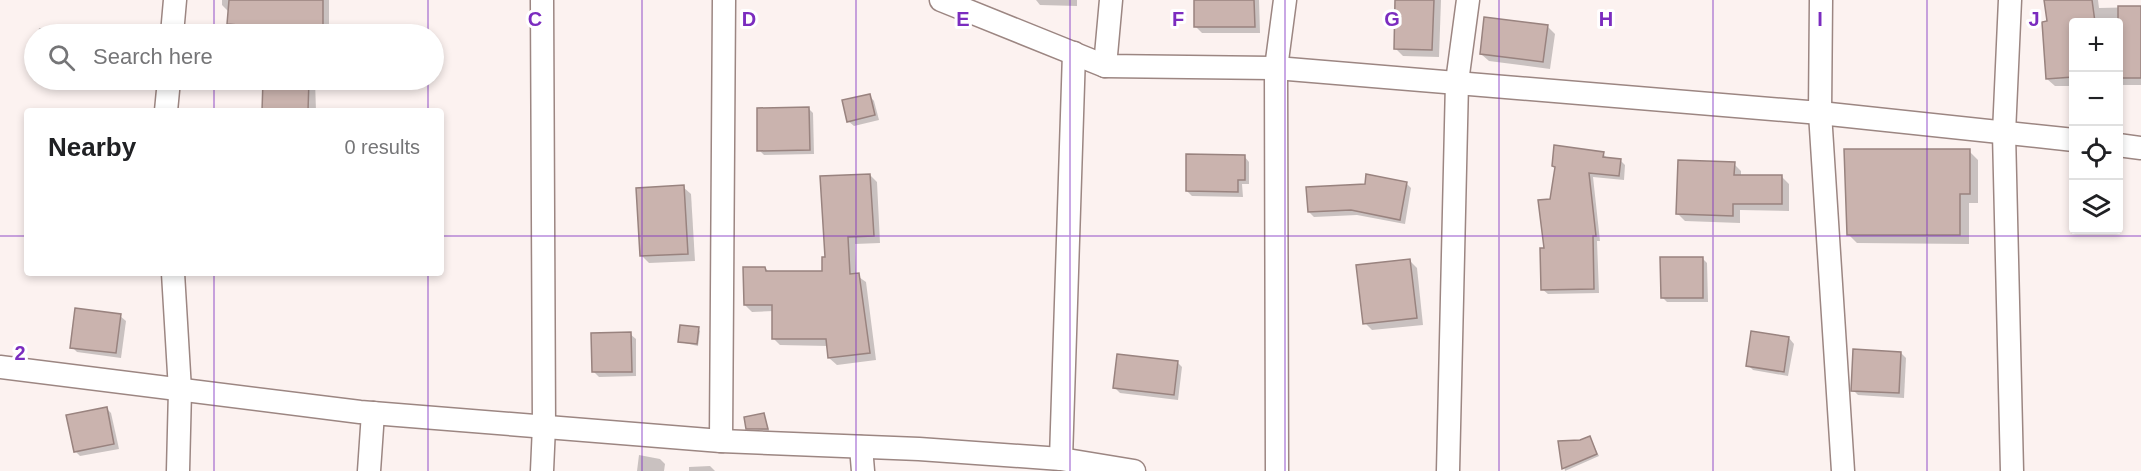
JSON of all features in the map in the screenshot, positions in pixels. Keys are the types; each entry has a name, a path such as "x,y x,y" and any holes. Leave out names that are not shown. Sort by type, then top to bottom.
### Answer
{"street":[{"path":"173,24 175,0"},
{"path":"542,0 544,426 542,471"},
{"path":"721,441 724,0"},
{"path":"940,0 1105,66 1276,68 1820,113 2069,140"},
{"path":"1105,66 1111,0"},
{"path":"1277,471 1276,68 1285,0"},
{"path":"1448,471 1457,82 1468,0"},
{"path":"1821,0 1820,113 1843,471"},
{"path":"2010,0 2004,133 2012,471"},
{"path":"1073,464 1074,53"},
{"path":"166,108 168,90"},
{"path":"2123,146 2141,148"},
{"path":"173,276 180,390 178,471"},
{"path":"0,367 373,413 721,441 861,447 1134,471"},
{"path":"369,471 373,413"},
{"path":"861,447 862,471"}],"building":[{"path":"229,0 323,0 323,24 227,24"},
{"path":"1194,0 1254,0 1255,27 1194,27"},
{"path":"1395,0 1434,0 1432,50 1394,49"},
{"path":"2044,0 2092,0 2094,18 2069,18 2069,77 2046,79 2042,22 2047,21"},
{"path":"2118,6 2141,6 2141,78 2123,78 2123,18 2118,18"},
{"path":"1484,17 1548,25 1543,62 1480,54"},
{"path":"263,90 309,90 308,108 262,108"},
{"path":"870,94 875,115 847,122 842,100"},
{"path":"809,107 810,150 757,151 757,108"},
{"path":"1554,145 1604,152 1603,157 1621,159 1619,176 1589,173 1596,236 1593,236 1594,289 1541,290 1540,248 1544,248 1538,200 1550,199 1555,167 1552,166"},
{"path":"1844,149 1970,149 1970,194 1960,194 1960,235 1847,235"},
{"path":"1186,154 1245,155 1245,180 1238,180 1238,192 1186,191"},
{"path":"1678,160 1735,162 1734,175 1782,175 1782,204 1733,204 1733,216 1676,214"},
{"path":"870,174 874,236 848,237 850,274 859,273 870,353 828,358 826,339 772,339 772,305 744,305 743,267 765,267 766,271 822,271 822,257 825,257 820,176"},
{"path":"1366,174 1407,182 1400,220 1351,210 1308,212 1306,187 1365,184"},
{"path":"684,185 688,254 640,256 636,188"},
{"path":"1660,257 1703,257 1703,298 1661,298"},
{"path":"1410,259 1417,318 1363,324 1356,265"},
{"path":"75,308 121,314 116,353 70,348"},
{"path":"680,325 699,327 697,344 678,342"},
{"path":"1751,331 1789,337 1784,372 1746,366"},
{"path":"631,332 632,372 592,372 591,333"},
{"path":"1853,349 1901,352 1899,393 1851,391"},
{"path":"1117,354 1178,361 1174,395 1113,388"},
{"path":"107,407 114,444 74,452 66,415"},
{"path":"764,413 768,429 746,429 744,417"},
{"path":"1590,436 1597,454 1562,469 1558,441 1580,440"}]}
